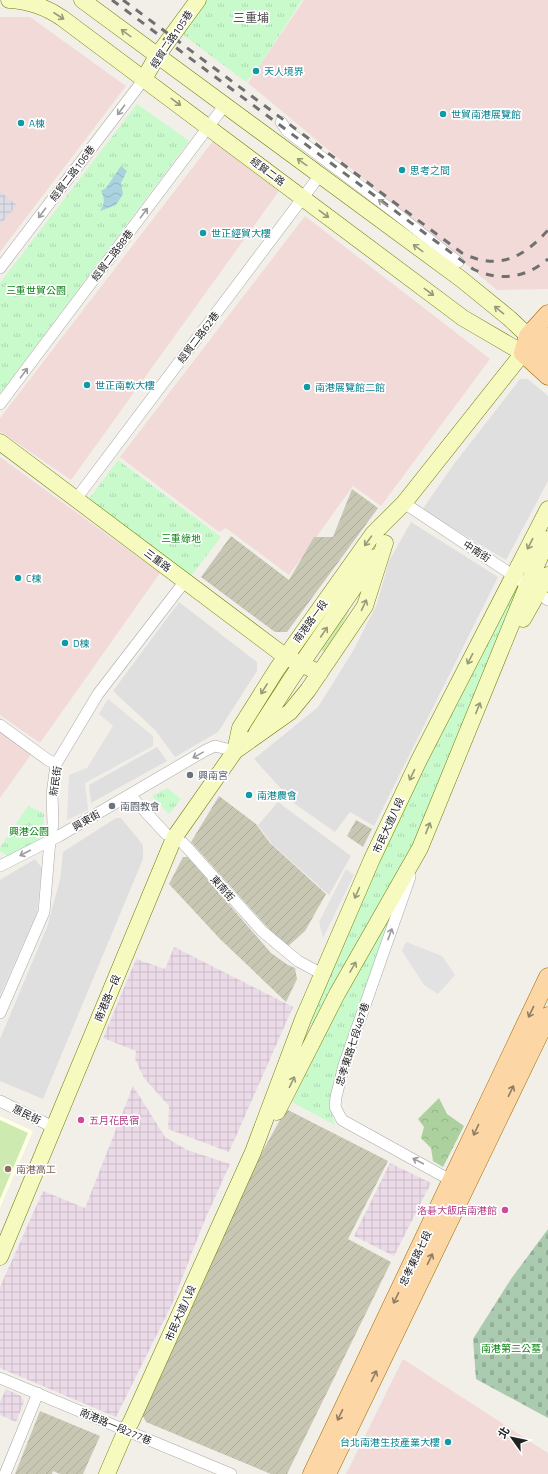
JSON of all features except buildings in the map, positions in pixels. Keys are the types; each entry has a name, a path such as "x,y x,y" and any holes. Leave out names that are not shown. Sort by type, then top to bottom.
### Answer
{"main road":[{"name":"經貿二路","path":"10,0 27,2 52,11 81,31 464,318 537,345"},
{"path":"82,0 461,279 509,318 537,345 548,376"},
{"name":"經貿二路105巷","path":"144,79 157,56 198,0"},
{"name":"南港路一段","path":"235,751 240,728 286,657 373,534 404,503 537,345 548,314"},
{"name":"三重路","path":"0,442 286,657 320,673"},
{"name":"南港路一段","path":"0,1257 174,838 235,751 254,737 290,678 385,542 404,503"},
{"name":"市民大道八段","path":"107,1474 253,1152 303,1019 372,859 415,767 548,509"},
{"name":"市民大道八段","path":"253,1152 280,1108 337,994 420,848 494,669 538,593 548,539"},
{"path":"254,737 290,712 320,673 365,606 385,542"},
{"path":"538,593 548,575"},
{"name":"忠孝東路七段","path":"312,1474 548,977"},
{"name":"忠孝東路七段","path":"327,1474 548,1016"}],"street":[{"name":"經貿二路106巷","path":"0,268 144,79"},
{"name":"經貿二路88巷","path":"0,404 224,106"},
{"path":"281,122 287,131 458,262"},
{"name":"經貿二路62巷","path":"76,499 320,175"},
{"name":"中南街","path":"404,503 538,593"},
{"name":"新民街","path":"0,1013 44,912 50,840 53,824 52,795 56,764 98,694 185,581"},
{"path":"0,725 48,760 56,764"},
{"name":"興東街","path":"0,866 50,840 215,746 235,751"},
{"name":"東南街","path":"130,795 166,834 183,843 262,931 298,961 322,974"},
{"name":"忠孝東路七段487巷","path":"420,848 344,1065 334,1107 342,1120 452,1180"},
{"path":"303,1019 303,1025 307,1028 311,1030 319,1028"},
{"name":"惠民街","path":"0,1101 53,1127"},
{"name":"南港路一段277巷","path":"0,1378 231,1474"},
{"path":"5,1474 38,1393"}],"shaded area":[{"name":"世貿南港展覽館","path":"304,0 548,0 548,289 497,290 248,83"},
{"path":"0,17 30,17 126,86 0,252"},
{"path":"213,141 279,191 71,480 0,431 0,418"},
{"path":"0,192 17,205 0,225"},
{"name":"南港展覽館二館","path":"305,216 490,359 381,506 353,486 289,575 226,528 219,532 120,457"},
{"path":"520,379 528,379 548,396 548,481 506,560 422,510 454,464"},
{"path":"0,457 160,573 40,743 0,715"},
{"path":"352,489 378,508 287,632 275,632 201,577 231,536 289,580 314,537 333,537"},
{"path":"411,522 498,577 374,826 350,812 335,832 295,804 254,759 318,707 353,651 377,604 389,561"},
{"path":"179,602 257,662 257,671 218,732 175,757 155,730 113,691"},
{"path":"108,699 153,736 153,746 85,783 88,810 67,820 69,775 87,768 113,726 99,714"},
{"path":"0,718 38,745 0,798"},
{"path":"157,747 167,761 91,803 89,785"},
{"path":"219,796 256,824 270,843 326,894 305,931 286,948 191,842"},
{"path":"278,802 351,856 329,895 272,844 258,825"},
{"path":"116,818 121,818 143,845 143,859 43,1099 0,1081 0,1039 47,927 60,880 63,852"},
{"path":"356,820 372,829 363,847 347,836"},
{"path":"183,857 188,857 271,953 295,968 297,979 286,1002 220,939 169,884"},
{"path":"35,859 42,868 37,913 0,996 0,880"},
{"path":"346,869 354,875 323,938 319,922"},
{"path":"406,942 442,956 455,975 438,994 424,985 402,951"},
{"path":"174,947 293,1007 229,1152 168,1129 169,1106 144,1078 135,1059 136,1051 103,1038 136,959 165,969"},
{"path":"133,1086 165,1137 187,1150 230,1164 204,1222 172,1304 116,1417 0,1368 0,1287 43,1191 85,1208"},
{"path":"286,1109 388,1161 348,1239 391,1262 287,1474 271,1474 146,1422 142,1414 245,1183"},
{"name":"南港高工","path":"0,1116 33,1131 0,1208"},
{"path":"390,1163 431,1183 394,1256 354,1236"},
{"path":"403,1359 548,1453 548,1474 346,1474"},
{"path":"6,1389 21,1396 24,1402 16,1422 0,1415 0,1402"},
{"path":"40,1411 100,1436 83,1474 60,1474 53,1471 52,1474 15,1474"}],"green space":[{"path":"205,0 302,0 256,71 246,82 182,34"},
{"name":"三重世貿公園","path":"137,104 189,141 0,394 0,283"},
{"name":"三重綠地","path":"118,460 221,537 191,576 89,499"},
{"path":"512,590 516,591 518,595 411,851 315,1021 312,1024 308,1024 385,844"},
{"path":"352,603 347,615 326,653 319,648"},
{"path":"167,788 181,799 169,814 152,796"},
{"name":"興港公園","path":"28,806 44,813 43,839 9,857 0,851 0,847"},
{"path":"389,912 393,915 333,1084 329,1104 335,1125 292,1102 329,1021"},
{"path":"439,1098 447,1114 464,1126 443,1167 433,1161 431,1148 421,1138 424,1127 418,1119"},
{"name":"南港高工","path":"0,1120 28,1133 0,1199"},
{"name":"南港第二公墓","path":"548,1229 548,1418 476,1379 473,1339 511,1279"}],"water":[{"path":"121,166 127,171 121,183 123,194 116,205 100,211 104,201 101,191 106,188"}],"railway":[{"path":"112,0 473,269 493,276 512,276 531,270 548,259"},
{"path":"123,0 462,253 487,261 509,259 529,248 548,230"}],"place":[{"name":"天人境界","path":"256,71"},
{"name":"世貿南港展覽館","path":"443,114"},
{"name":"A棟","path":"21,123"},
{"name":"思考之間","path":"402,170"},
{"name":"世正經貿大樓","path":"203,233"},
{"name":"世正南軟大樓","path":"87,385"},
{"name":"南港展覽館二館","path":"307,387"},
{"name":"C棟","path":"18,578"},
{"name":"D棟","path":"65,643"},
{"name":"興南宮","path":"190,775"},
{"name":"南港農會","path":"249,795"},
{"name":"南園教會","path":"112,806"},
{"name":"五月花民宿","path":"81,1120"},
{"name":"南港高工","path":"8,1169"},
{"name":"洛碁大飯店南港館","path":"505,1210"},
{"name":"台北南港生技產業大樓","path":"448,1442"}],"district":[{"name":"三重埔","path":"251,18"}]}
